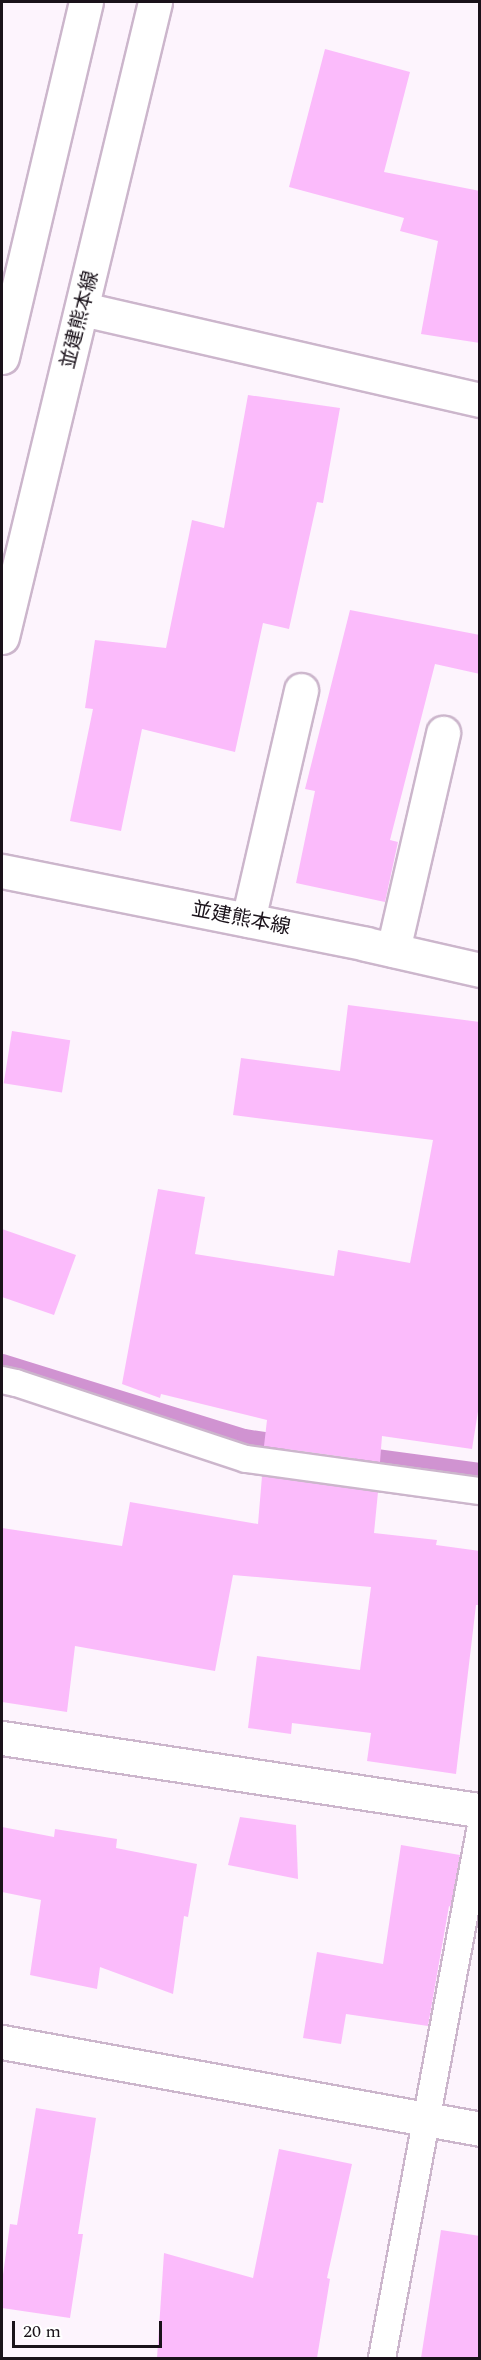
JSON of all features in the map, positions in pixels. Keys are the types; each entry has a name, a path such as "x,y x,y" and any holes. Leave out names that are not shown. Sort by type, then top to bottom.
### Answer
{"street":[{"path":"2,357 9,290 87,2"},
{"name":"並建熊本線","path":"2,637 83,309 155,2"},
{"path":"83,309 480,400"},
{"path":"248,920 301,690"},
{"path":"393,950 443,733"},
{"name":"並建熊本線","path":"2,871 393,950 480,970"},
{"path":"2,1738 480,1810"},
{"path":"2,2042 480,2129"}],"lane":[{"path":"2,1380 246,1459 480,1491"},
{"path":"382,2358 480,1831"}],"building":[{"path":"325,49 410,72 384,172 480,191 480,343 421,334 438,241 400,231 404,218 289,187"},
{"path":"248,395 340,408 323,503 317,502 289,629 263,623 235,752 142,729 121,831 70,821 93,709 85,708 95,640 166,648 192,520 224,528"},
{"path":"350,610 480,635 480,674 435,664 390,840 398,842 385,902 296,883 315,791 305,789"},
{"path":"348,1005 480,1022 480,1399 472,1449 382,1436 380,1462 264,1446 267,1420 161,1394 160,1398 122,1384 158,1189 205,1197 195,1254 334,1276 338,1250 410,1263 433,1140 233,1115 241,1058 340,1071"},
{"path":"12,1031 70,1040 62,1093 4,1083"},
{"path":"2,1229 76,1255 54,1315 2,1297"},
{"path":"262,1476 378,1492 374,1533 437,1540 436,1545 480,1551 480,1605 476,1605 456,1774 367,1761 371,1733 292,1723 291,1734 248,1728 257,1656 360,1670 371,1587 233,1575 215,1671 75,1646 67,1712 2,1702 2,1528 122,1546 130,1502 258,1524"},
{"path":"240,1817 296,1825 298,1879 228,1865"},
{"path":"2,1827 54,1837 55,1829 117,1839 116,1848 197,1864 188,1917 184,1916 173,1994 100,1967 97,1989 30,1975 41,1900 2,1892"},
{"path":"401,1845 460,1855 428,2026 346,2014 341,2044 303,2038 317,1952 383,1964"},
{"path":"36,2108 96,2118 78,2234 83,2234 70,2318 2,2308 2,2282 10,2224 17,2225"},
{"path":"279,2149 352,2164 327,2278 330,2279 317,2358 157,2358 164,2253 253,2278"},
{"path":"441,2230 480,2236 480,2358 421,2358"}],"waterway":[{"path":"2,1361 244,1436 284,1442"},
{"path":"361,1454 480,1470"}]}
